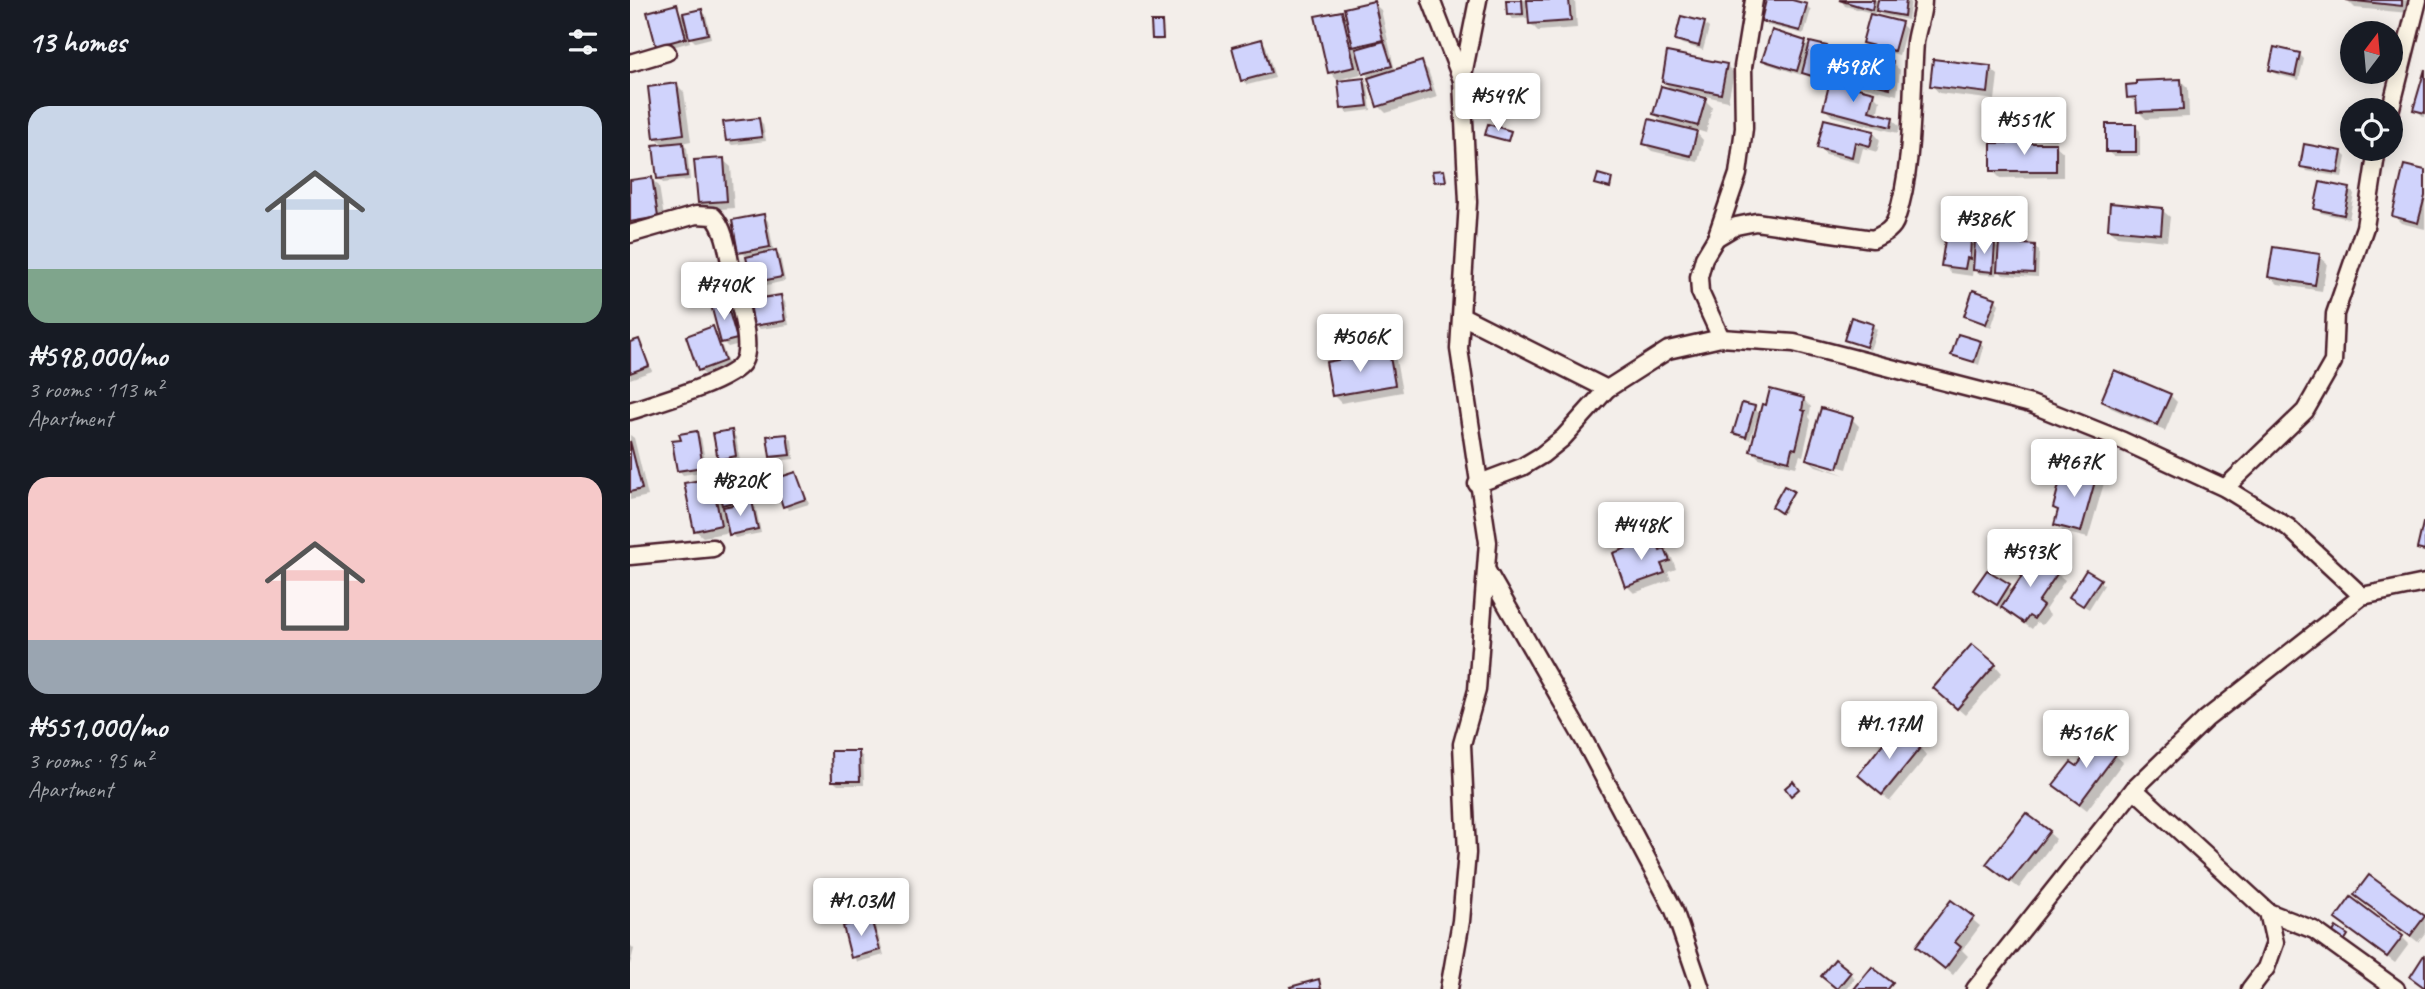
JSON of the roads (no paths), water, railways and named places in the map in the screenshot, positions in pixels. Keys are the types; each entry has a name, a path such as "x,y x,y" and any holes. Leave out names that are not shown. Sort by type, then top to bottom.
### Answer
{"street":[{"path":"1431,0 1462,79"},
{"path":"1449,989 1461,921 1467,853 1462,744 1477,690 1488,571 1488,542 1459,349 1468,202 1462,79 1478,0"},
{"path":"1721,338 1700,292 1704,258 1716,238 1738,174 1744,128 1743,67 1754,0"},
{"path":"1716,238 1736,226 1756,222 1873,239 1890,230 1896,220 1903,187 1911,120 1916,37 1923,0"},
{"path":"2394,98 2418,0"},
{"path":"630,63 667,52"},
{"path":"2225,488 2305,411 2333,362 2335,314 2365,228 2375,161"},
{"path":"630,233 696,215 713,215 727,253 746,344 744,362 733,372 681,395 630,411"},
{"path":"1462,316 1607,389"},
{"path":"1478,484 1542,455 1563,439 1607,389 1668,350 1721,338 1794,343 2031,404 2225,488 2288,527 2362,596"},
{"path":"630,556 713,548"},
{"path":"1488,571 1584,740 1674,910 1701,989"},
{"path":"1975,989 2134,789 2206,719 2362,596 2425,583"},
{"path":"2134,789 2268,912 2314,930 2396,989"},
{"path":"2250,989 2266,968 2275,943 2268,912"}]}
